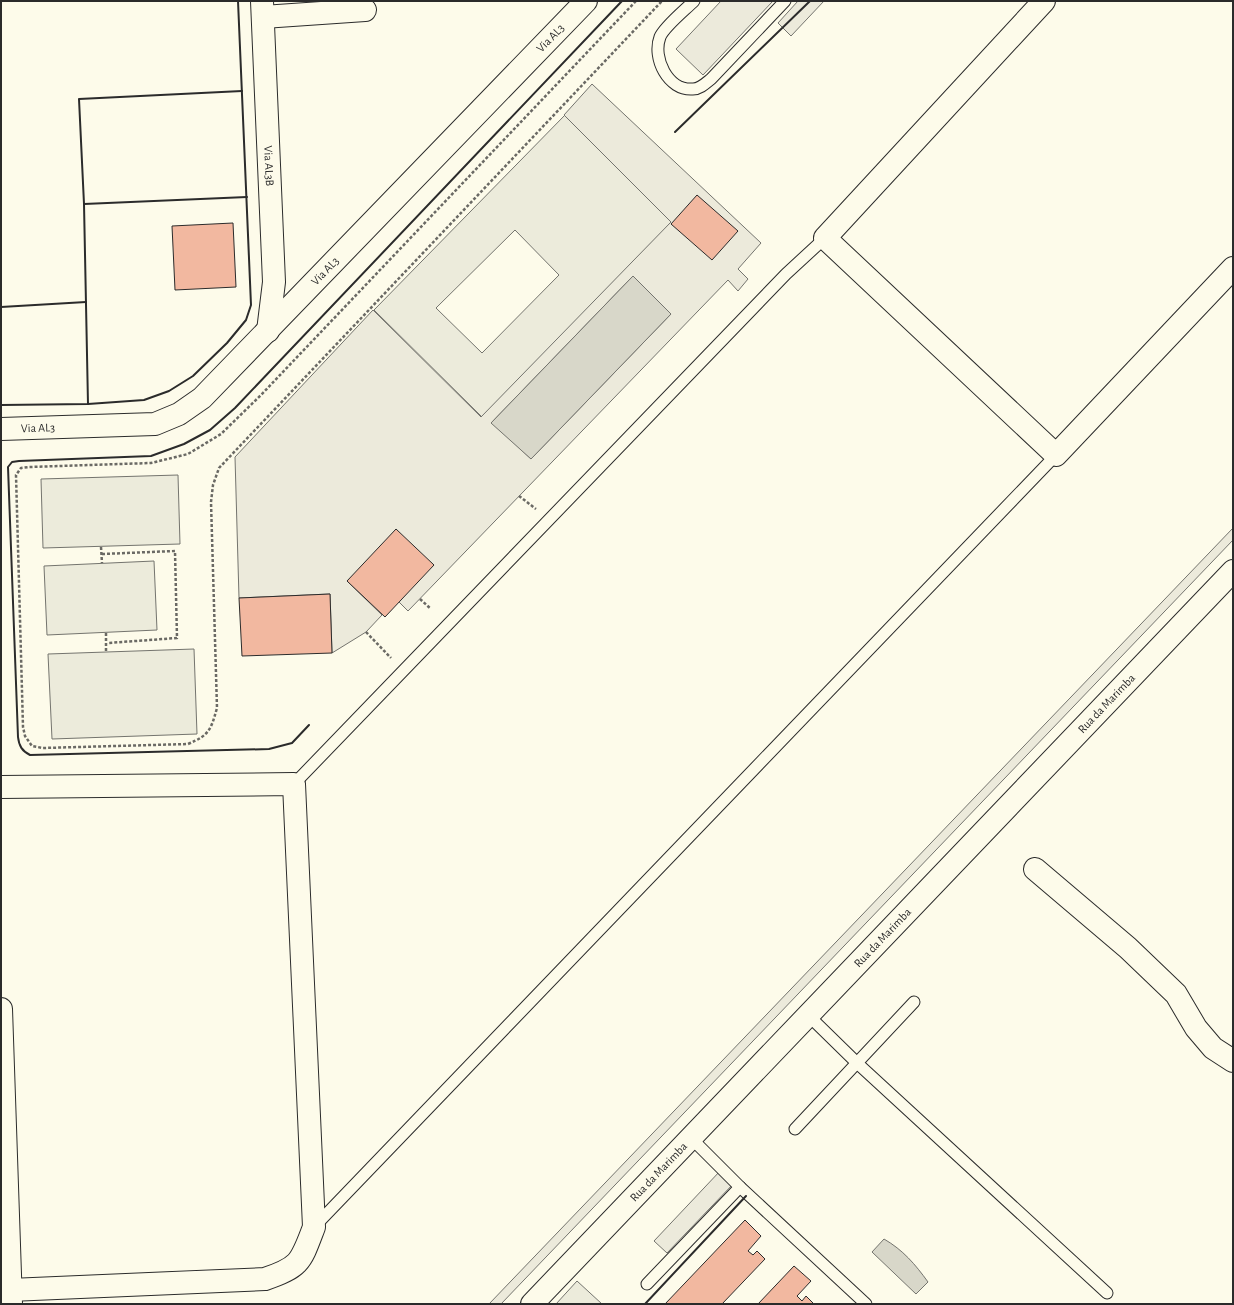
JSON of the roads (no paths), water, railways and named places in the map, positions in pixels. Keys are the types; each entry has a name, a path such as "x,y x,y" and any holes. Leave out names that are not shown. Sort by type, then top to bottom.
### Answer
{"street":[{"name":"Via AL3","path":"4,432 155,424 179,414 202,398 586,1"},
{"path":"1044,1 825,238 1056,455 1233,268"},
{"name":"Via AL3B","path":"262,9 274,282 268,331"},
{"path":"262,9 365,10"},
{"name":"Rua da Marimba","path":"532,1304 1233,571"},
{"path":"1,788 294,784 314,1227 304,1253 294,1267 265,1279 10,1297 1,1010"},
{"path":"1035,869 1128,948 1176,994 1196,1028 1213,1048 1233,1061"}],"lane":[{"path":"694,1 661,35 657,47 658,58 670,80 682,88 693,89 702,86 711,79 785,1"},
{"path":"294,784 786,274 825,238"},
{"path":"314,1227 1056,455"},
{"path":"795,1129 914,1002"},
{"path":"808,1015 857,1063 1107,1293"},
{"path":"691,1138 740,1187 866,1304"},
{"path":"647,1284 740,1187"}]}
